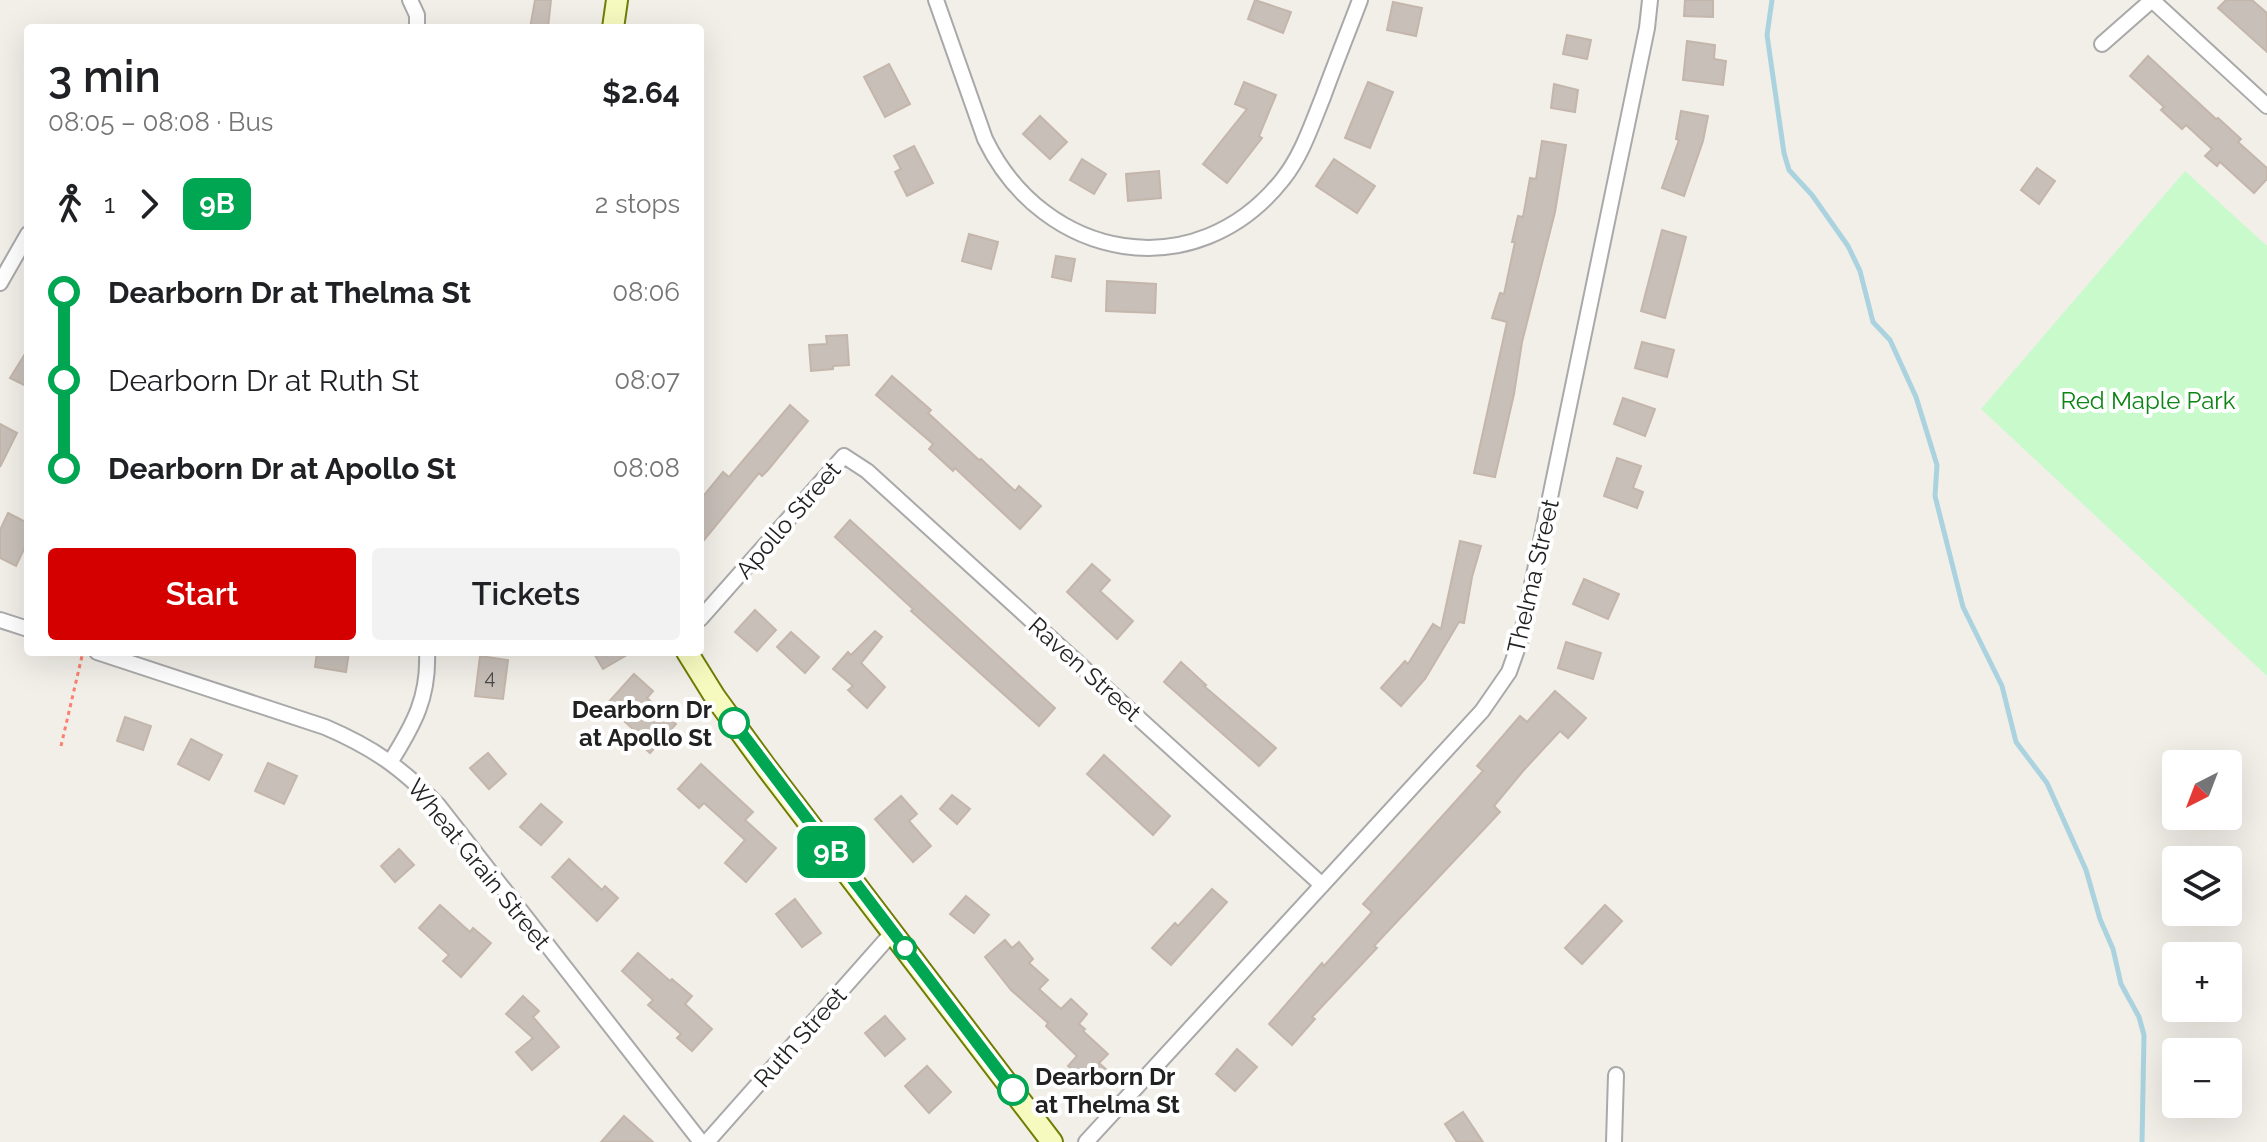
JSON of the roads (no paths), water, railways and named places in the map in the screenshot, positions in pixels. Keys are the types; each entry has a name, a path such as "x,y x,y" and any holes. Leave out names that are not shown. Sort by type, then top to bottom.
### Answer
{"street":[{"path":"410,0 417,22"},
{"path":"614,24 617,0"},
{"path":"936,0 985,139 1018,190 1066,229 1095,241 1136,247 1174,245 1210,234 1233,223 1270,195 1286,176 1301,147 1360,0"},
{"name":"Thelma Street","path":"1086,1142 1482,711 1509,672 1521,638 1558,464 1647,28 1650,0"},
{"path":"2102,44 2152,0 2267,106"},
{"path":"0,283 24,241"},
{"name":"Raven Street","path":"844,456 867,471 1322,885"},
{"name":"Apollo Street","path":"704,614 844,456"},
{"path":"0,620 24,628"},
{"name":"Wheat Grain Street","path":"109,656 325,727 354,739 391,761 438,805 704,1142"},
{"path":"391,761 414,723 426,687 427,656"},
{"path":"689,656 766,767 1052,1142"},
{"name":"Ruth Street","path":"704,1142 893,932"},
{"path":"1614,1142 1616,1075"}],"waterway":[{"path":"1772,0 1767,35 1789,170 1812,195 1848,246 1860,271 1873,322 1890,340 1916,397 1937,465 1935,496 1963,607 2002,686 2016,742 2047,783 2086,870 2100,919 2113,949 2121,984 2139,1017 2144,1035 2142,1142"}],"place":[{"name":"Dearborn Dr at Apollo St","path":"734,723"},
{"name":"Dearborn Dr at Thelma St","path":"1013,1090"}],"park label":[{"name":"Red Maple Park","path":"2148,400"}]}
